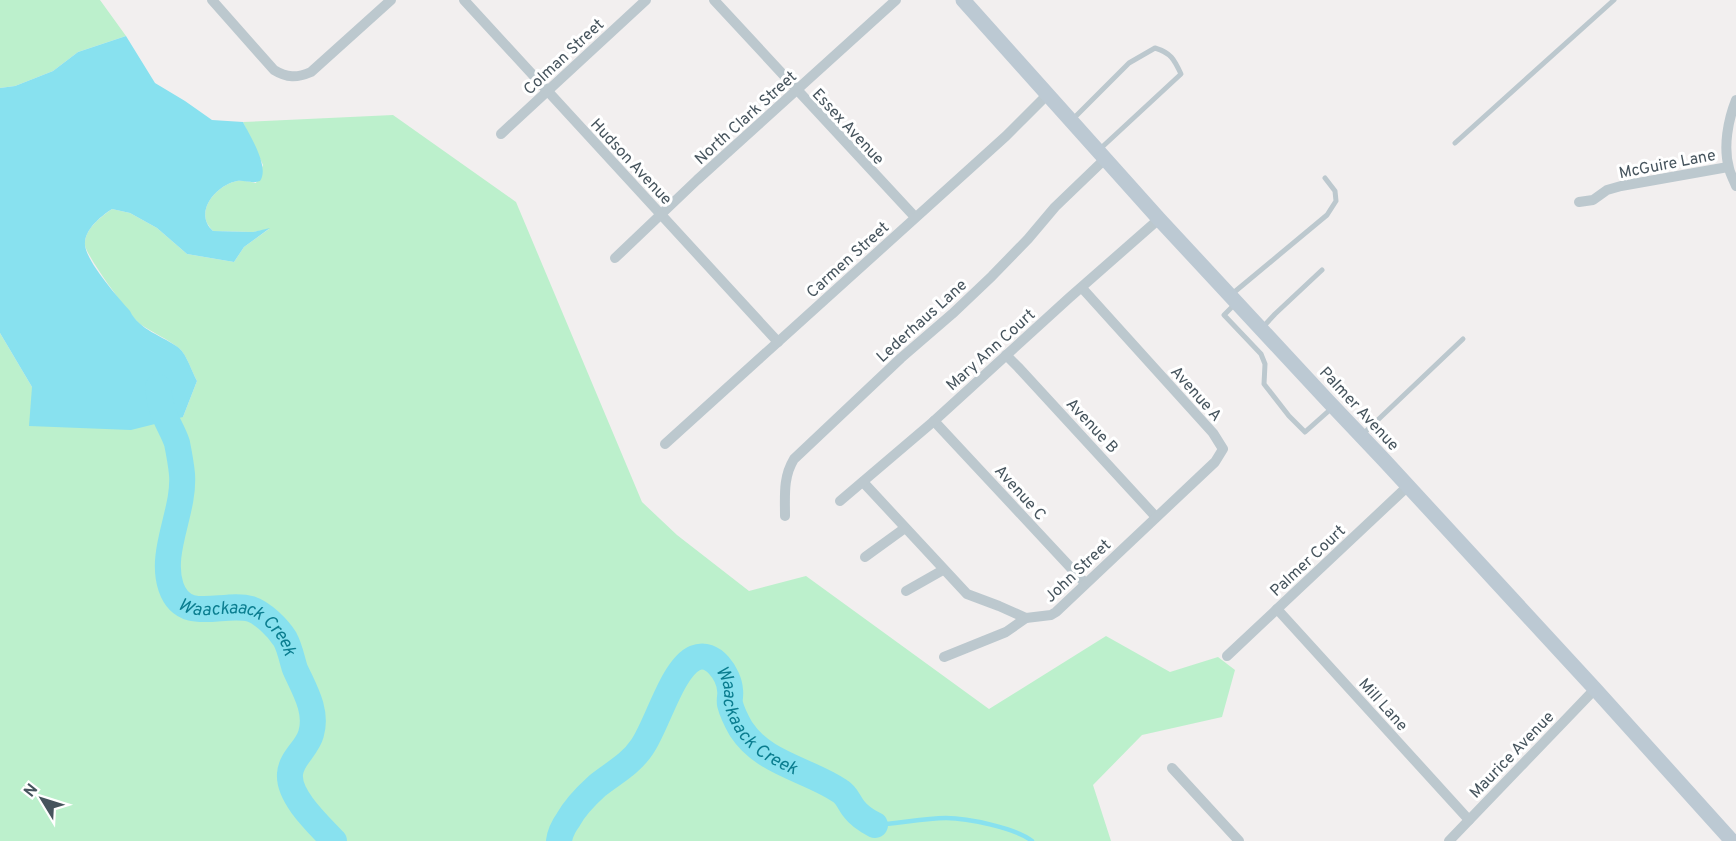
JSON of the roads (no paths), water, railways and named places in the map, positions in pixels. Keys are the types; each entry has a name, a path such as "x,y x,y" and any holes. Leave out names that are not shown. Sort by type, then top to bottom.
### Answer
{"street":[{"path":"212,0 274,70 291,77 310,72 391,0"},
{"name":"Hudson Avenue","path":"464,0 778,342"},
{"name":"Colman Street","path":"501,134 646,0"},
{"name":"Essex Avenue","path":"714,0 915,217"},
{"name":"North Clark Street","path":"615,258 697,180 896,0"},
{"name":"Palmer Avenue","path":"963,0 1160,219 1595,689 1726,839"},
{"name":"Carmen Street","path":"665,444 1006,136 1048,94"},
{"path":"1736,100 1727,137 1728,167 1736,186"},
{"name":"Lederhaus Lane","path":"785,516 784,481 794,459 992,276 1103,154"},
{"name":"McGuire Lane","path":"1579,202 1593,200 1607,190 1621,186 1728,167"},
{"name":"Mary Ann Court","path":"840,501 934,421 1160,219"},
{"name":"Avenue A","path":"1082,288 1213,433 1223,449 1215,462 1156,517"},
{"name":"Avenue B","path":"1006,356 1018,366 1156,517"},
{"name":"Avenue C","path":"934,421 1085,583"},
{"path":"863,482 967,594 1026,618"},
{"name":"Palmer Court","path":"1227,656 1408,486"},
{"name":"John Street","path":"944,657 1006,632 1026,618 1051,615 1156,517"},
{"path":"865,557 905,528"},
{"path":"906,591 943,570"},
{"name":"Mill Lane","path":"1277,609 1469,820"},
{"name":"Maurice Avenue","path":"1449,841 1595,689"},
{"path":"1172,768 1239,841"}],"lane":[{"path":"1455,143 1614,0"},
{"path":"1071,120 1129,63 1155,48 1167,51 1181,74 1103,154"},
{"path":"1325,178 1335,191 1336,201 1327,215 1234,298 1224,315 1261,354 1265,364 1264,384 1305,432 1334,406"},
{"path":"1262,328 1322,270"},
{"path":"1362,435 1464,339"},
{"path":"1261,354 1274,341"}],"water":[{"path":"126,36 155,83 212,120 243,122 258,151 263,168 260,181 237,181 218,191 206,209 205,216 209,226 213,231 253,232 270,228 244,247 234,262 187,254 157,228 130,213 112,209 103,216 90,229 85,239 91,261 139,323 182,351 197,381 183,417 131,430 29,426 32,387 0,333 0,88 15,86 53,71 78,52"}],"waterway":[{"name":"Waackaack Creek","path":"158,387 162,409 177,443 182,474 180,502 168,560 171,587 177,599 195,609 240,607 256,611 270,621 285,639 309,700 313,717 309,739 291,768 291,783 299,801 334,841"},
{"name":"Waackaack Creek","path":"559,841 565,825 581,802 597,786 627,764 642,747 679,673 695,658 702,656 714,661 723,671 729,684 732,710 741,729 751,741 774,758 840,791 859,814 875,825"},
{"name":"Waackaack Creek","path":"875,825 955,818 1003,828 1032,841"}]}
